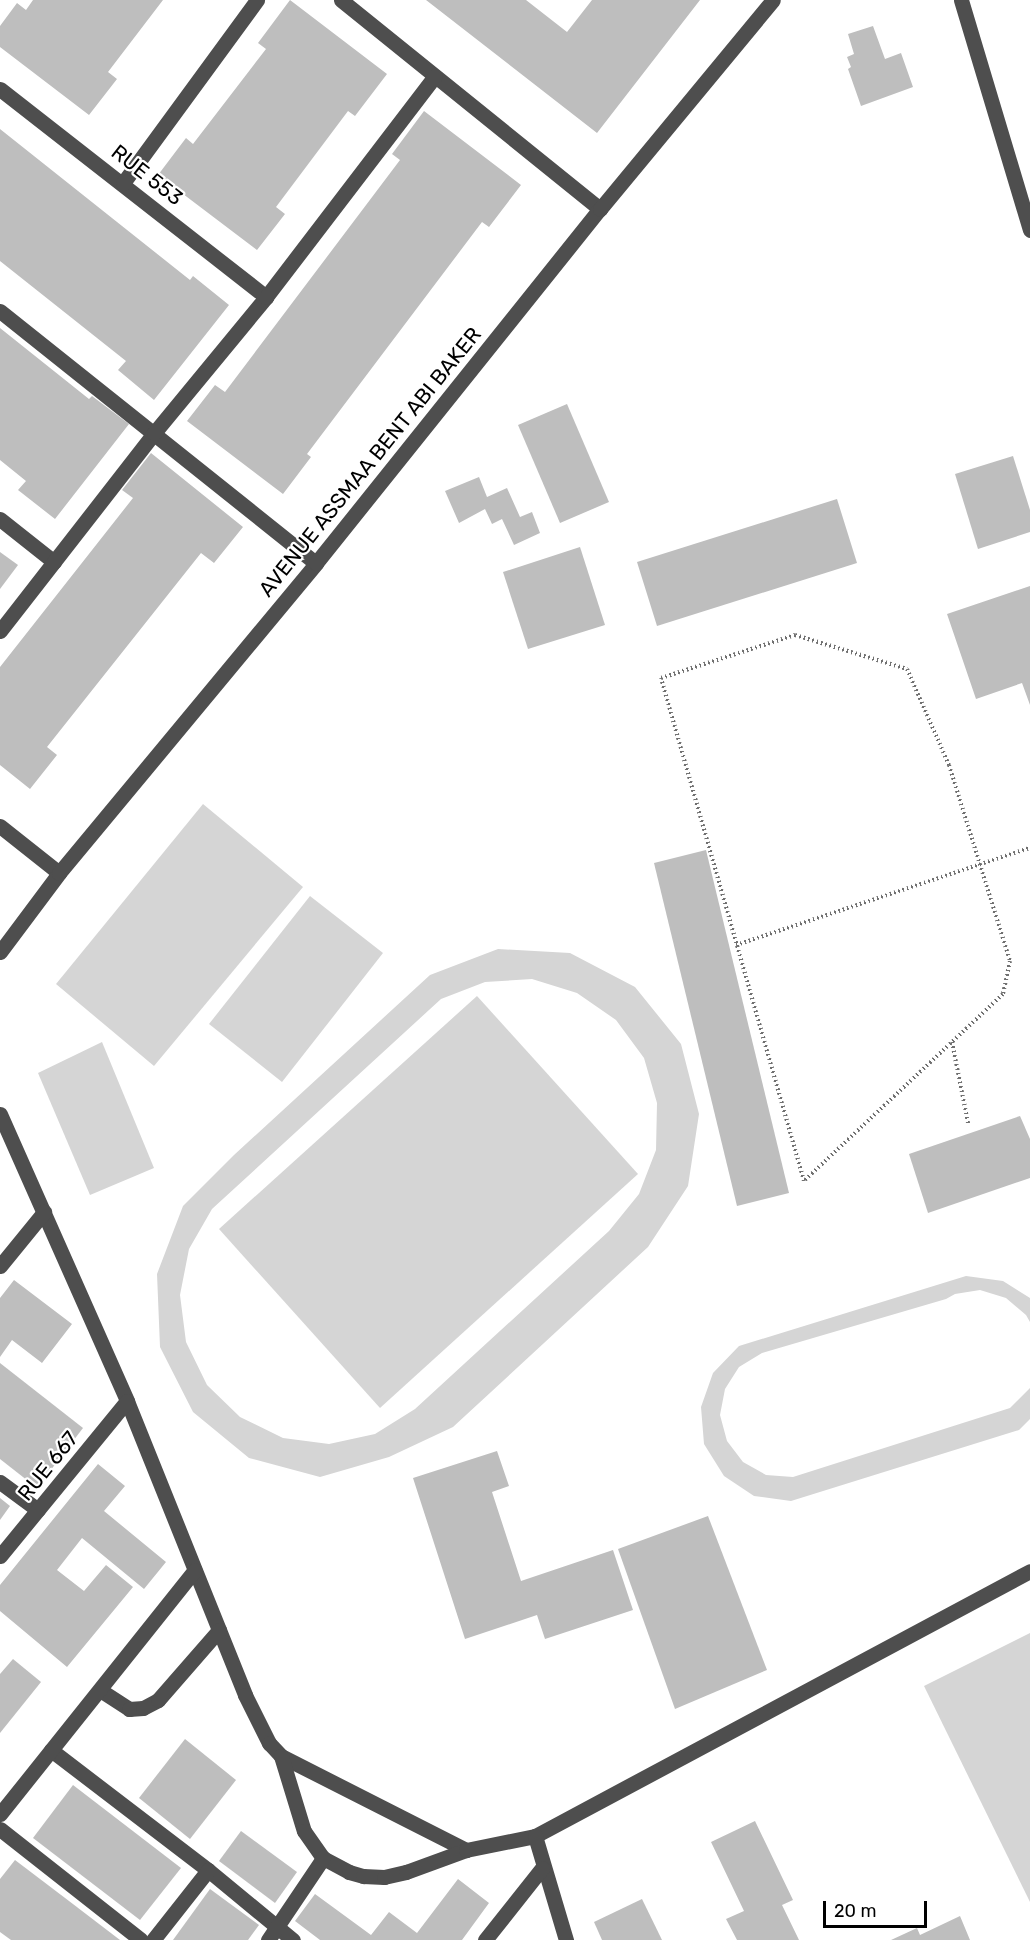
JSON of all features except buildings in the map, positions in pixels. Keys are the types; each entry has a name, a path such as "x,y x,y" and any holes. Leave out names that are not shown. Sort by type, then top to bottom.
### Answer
{"street":[{"path":"123,183 257,0"},
{"path":"341,0 600,209"},
{"name":"AVENUE ASSMAA BENT ABI BAKER","path":"0,952 59,873 316,563 600,209 773,0"},
{"path":"961,0 1030,230"},
{"path":"0,631 154,433 266,297 435,76"},
{"name":"RUE 553","path":"0,89 266,297"},
{"path":"0,311 316,563"},
{"path":"0,519 54,562"},
{"path":"0,826 59,873"},
{"path":"0,1114 127,1401 245,1695 269,1743 281,1756 466,1850"},
{"path":"0,1266 44,1212"},
{"name":"RUE 667","path":"0,1556 127,1401"},
{"path":"0,1482 38,1510"},
{"path":"3,1806 51,1750 195,1570"},
{"path":"281,1756 304,1831 323,1858 349,1872 363,1876 384,1877 406,1872 466,1850 535,1836 1030,1571"},
{"path":"99,1690 129,1708 143,1708 158,1700 219,1630"},
{"path":"51,1750 208,1870 293,1940"},
{"path":"0,1829 141,1940"},
{"path":"535,1836 542,1868 566,1940"},
{"path":"268,1940 323,1858"},
{"path":"485,1940 542,1868"},
{"path":"153,1940 208,1870"}],"path":[{"path":"795,634 907,669 949,765 1010,961 1003,994 804,1180 736,945 661,678 795,634"},
{"path":"736,945 980,862 1030,848"},
{"path":"952,1042 968,1123"}],"shaded area":[{"path":"203,804 303,887 154,1066 56,984"},
{"path":"310,896 383,953 282,1082 209,1024"},
{"path":"498,949 570,953 635,987 681,1044 699,1114 688,1186 648,1247 453,1427 389,1457 320,1477 249,1458 193,1412 160,1347 157,1274 183,1206 234,1155 430,975","holes":["532,979 577,993 616,1020 644,1058 657,1103 656,1150 639,1194 609,1231 415,1409 375,1434 329,1444 283,1438 240,1417 207,1385 186,1342 180,1295 189,1249 212,1209 441,999 485,982"]},
{"path":"477,996 638,1174 380,1408 219,1229"},
{"path":"102,1042 154,1168 90,1195 38,1073"},
{"path":"966,1276 1003,1281 1030,1298 1030,1322 1026,1315 1006,1298 980,1290 955,1294 946,1299 762,1353 739,1367 725,1389 720,1415 727,1441 743,1462 766,1475 793,1477 1010,1408 1030,1388 1030,1419 1019,1430 791,1501 754,1496 724,1476 704,1444 701,1407 713,1373 739,1346"},
{"path":"1030,1633 1030,1902 924,1686"}]}
